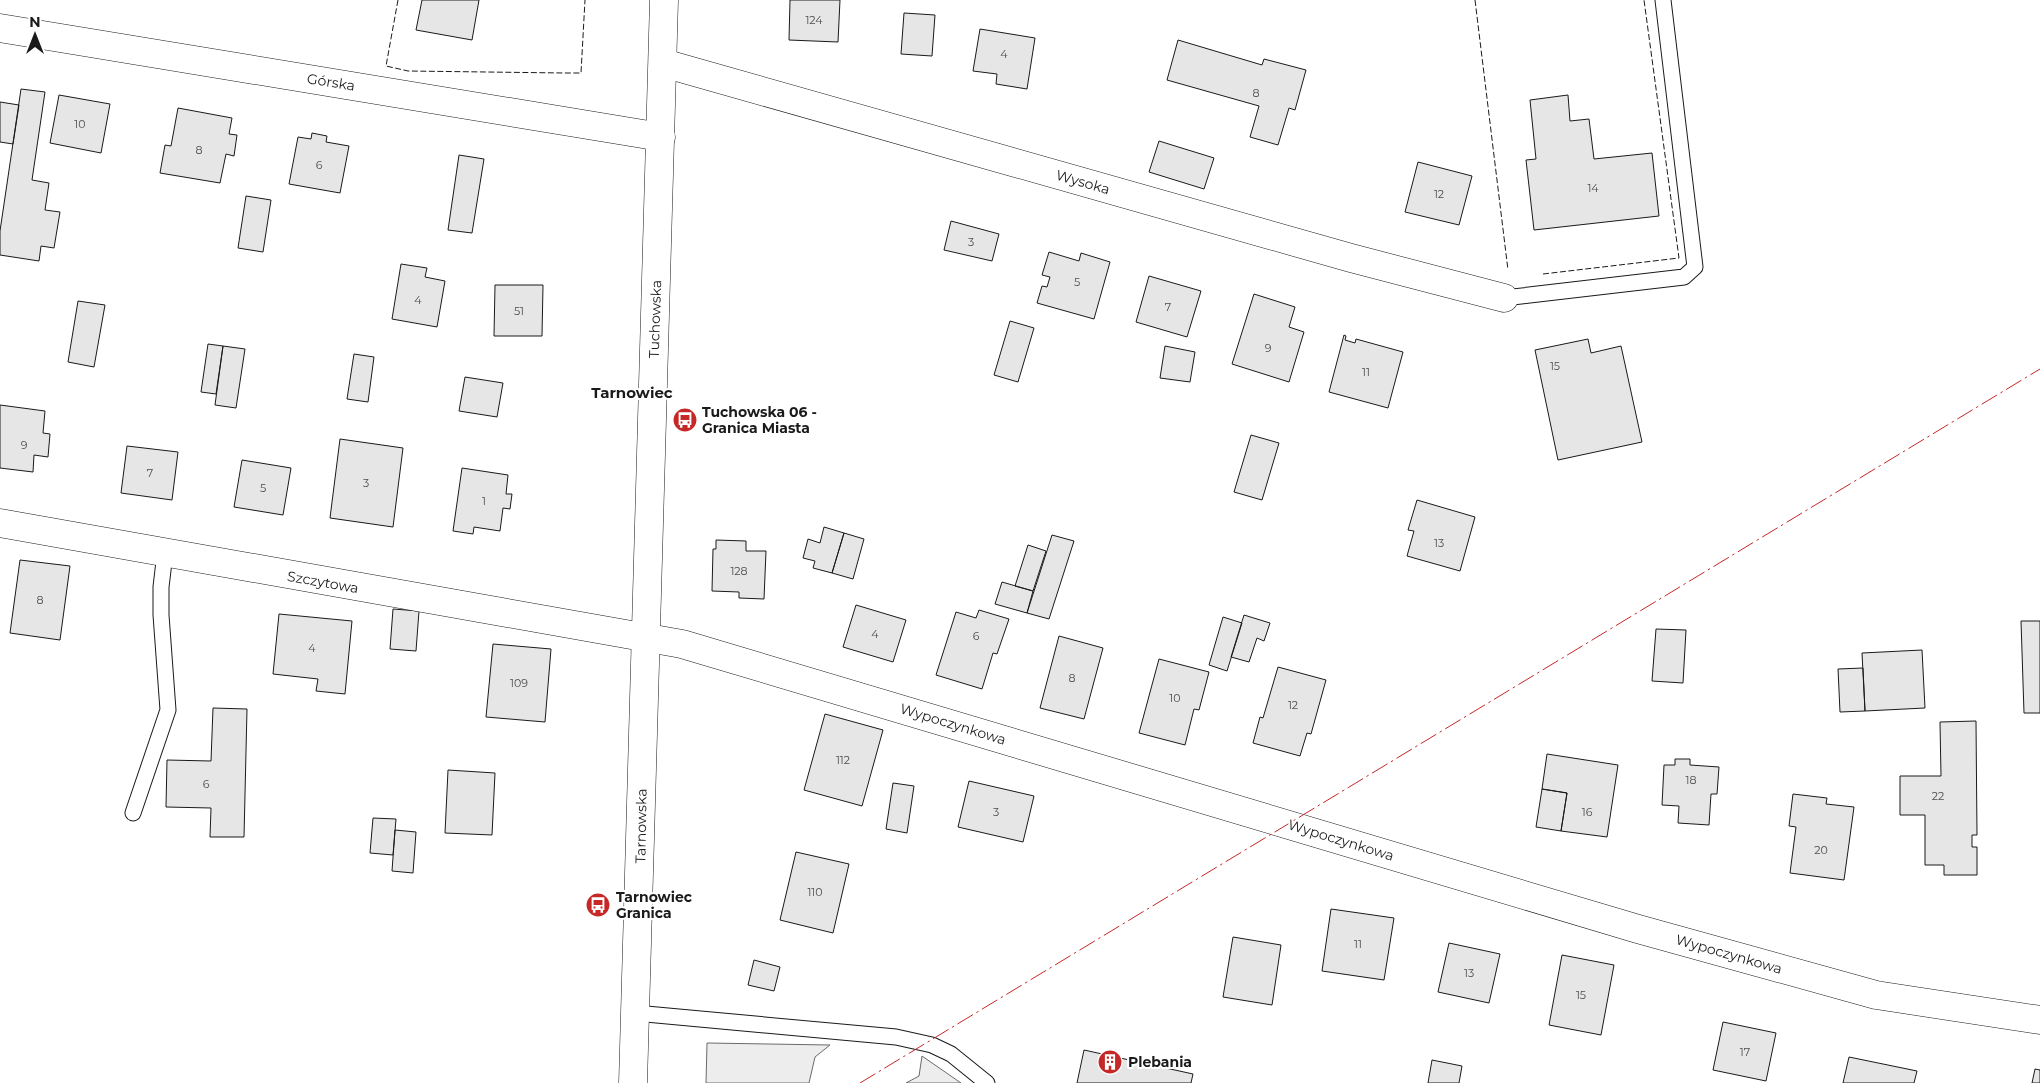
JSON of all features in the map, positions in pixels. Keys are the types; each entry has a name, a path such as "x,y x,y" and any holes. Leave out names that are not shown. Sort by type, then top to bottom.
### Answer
{"street":[{"name":"Tuchowska","path":"647,638 664,0"},
{"name":"Górska","path":"0,28 661,137"},
{"name":"Wysoka","path":"663,63 1351,258 1504,298"},
{"name":"Szczytowa","path":"0,523 647,638"},
{"name":"Tarnowska","path":"633,1083 647,638"},
{"name":"Wypoczynkowa","path":"647,638 682,644 1638,929 1876,995 2040,1020"}],"lane":[{"path":"1504,298 1684,277 1695,267 1663,0"},
{"path":"133,813 168,710 160,587 165,553"},
{"path":"635,1013 896,1038 932,1045 951,1054 987,1083"}],"shaded area":[{"path":"707,1043 830,1045 815,1057 809,1083 706,1083"},
{"path":"922,1056 961,1083 906,1083 919,1076"}],"building":[{"path":"422,0 479,0 472,40 416,30"},
{"path":"790,0 840,0 838,42 789,40"},
{"path":"904,13 935,15 932,56 901,54"},
{"path":"980,29 1035,38 1027,89 996,84 997,74 973,71"},
{"path":"1178,40 1262,65 1264,59 1306,70 1295,110 1289,108 1278,145 1250,137 1259,106 1167,80"},
{"path":"21,89 45,92 32,180 49,183 45,210 60,212 54,248 41,246 39,261 0,255 0,231"},
{"path":"59,95 110,104 101,153 50,143"},
{"path":"1568,95 1570,121 1589,119 1594,159 1652,153 1659,216 1534,230 1526,160 1536,159 1530,100"},
{"path":"0,102 19,105 13,144 0,142"},
{"path":"178,108 232,118 229,134 237,135 234,156 226,154 220,183 160,173 165,145 171,146"},
{"path":"312,133 327,136 326,142 349,146 340,193 289,184 298,137 311,139"},
{"path":"1159,141 1214,158 1204,189 1149,172"},
{"path":"459,155 484,159 472,233 448,230"},
{"path":"1418,162 1472,176 1459,225 1405,212"},
{"path":"246,196 271,200 263,252 238,248"},
{"path":"951,221 999,234 992,261 944,250"},
{"path":"1049,252 1079,261 1081,253 1110,262 1094,319 1037,303 1042,286 1047,287 1050,277 1042,275"},
{"path":"401,264 427,268 425,277 445,281 437,327 392,319"},
{"path":"1149,276 1201,291 1187,337 1136,322"},
{"path":"495,285 543,285 542,336 494,336"},
{"path":"1254,294 1295,307 1289,327 1304,332 1289,382 1232,364"},
{"path":"78,301 105,305 94,367 68,362"},
{"path":"1010,321 1034,328 1018,382 994,375"},
{"path":"1344,335 1346,336 1345,340 1355,343 1356,339 1403,352 1388,408 1329,392"},
{"path":"1588,339 1591,353 1621,346 1642,442 1558,460 1535,350"},
{"path":"208,344 223,346 216,394 201,392"},
{"path":"223,346 245,349 236,408 215,405"},
{"path":"1165,346 1195,352 1190,382 1160,378"},
{"path":"354,354 374,357 368,402 347,399"},
{"path":"465,377 503,383 497,417 459,411"},
{"path":"0,405 45,411 43,433 50,434 48,457 34,455 33,472 0,468"},
{"path":"1251,435 1279,443 1262,500 1234,492"},
{"path":"340,439 403,448 393,527 330,518"},
{"path":"127,446 178,452 172,500 121,493"},
{"path":"242,460 291,468 283,515 234,507"},
{"path":"462,468 508,475 506,494 512,494 510,509 503,508 500,531 474,527 473,534 453,531"},
{"path":"1417,500 1475,517 1460,571 1407,556 1414,531 1408,530"},
{"path":"824,527 844,533 832,573 813,568 815,561 803,558 808,539 820,543"},
{"path":"844,533 864,539 853,579 832,573"},
{"path":"1052,535 1074,541 1049,619 1027,613"},
{"path":"716,540 746,541 746,551 766,551 764,599 739,598 739,592 712,591 713,549 716,549"},
{"path":"1028,545 1046,551 1033,591 1015,586"},
{"path":"20,560 70,566 60,640 10,633"},
{"path":"1002,582 1033,591 1027,613 995,604"},
{"path":"856,605 906,620 893,662 843,647"},
{"path":"393,609 419,611 416,651 390,649"},
{"path":"979,610 1009,619 997,654 993,653 982,689 936,675 956,612 976,618"},
{"path":"279,614 352,621 345,694 316,691 318,679 273,674"},
{"path":"1244,615 1270,623 1264,641 1257,638 1249,662 1231,657"},
{"path":"1223,617 1242,623 1227,671 1209,665"},
{"path":"2021,621 2040,621 2040,713 2024,713"},
{"path":"1656,629 1686,630 1683,683 1652,681"},
{"path":"1059,636 1103,648 1084,719 1040,708"},
{"path":"493,644 551,649 545,722 486,717"},
{"path":"1922,650 1925,708 1865,711 1862,653"},
{"path":"1159,659 1209,672 1199,710 1194,709 1185,745 1139,733"},
{"path":"1278,667 1326,680 1311,734 1307,733 1300,756 1253,743 1260,717 1263,718"},
{"path":"1863,668 1865,711 1840,712 1838,669"},
{"path":"213,708 247,709 244,837 210,837 211,808 166,807 167,760 211,761"},
{"path":"825,714 883,730 862,806 804,790"},
{"path":"1976,721 1977,835 1972,835 1972,847 1977,847 1977,875 1944,875 1944,865 1925,865 1925,815 1900,815 1900,776 1941,776 1940,722"},
{"path":"1547,754 1618,765 1607,837 1561,831 1567,793 1542,789"},
{"path":"1675,759 1690,759 1690,765 1719,767 1717,794 1711,794 1709,825 1678,823 1679,806 1662,805 1664,765 1675,765"},
{"path":"448,770 495,773 492,835 445,833"},
{"path":"969,781 1034,796 1023,842 958,827"},
{"path":"893,783 914,786 907,833 886,829"},
{"path":"1542,789 1567,793 1561,831 1536,827"},
{"path":"1793,794 1827,798 1826,804 1854,807 1844,880 1790,873 1796,827 1789,826"},
{"path":"373,818 396,819 393,855 370,853"},
{"path":"395,830 416,832 413,873 392,871"},
{"path":"796,852 849,864 833,933 780,920"},
{"path":"1331,909 1394,918 1384,980 1322,971"},
{"path":"1233,937 1281,945 1272,1005 1223,997"},
{"path":"1449,943 1500,954 1489,1003 1438,992"},
{"path":"1562,955 1614,965 1601,1035 1549,1025"},
{"path":"754,960 780,967 774,991 748,985"},
{"path":"1723,1022 1776,1033 1766,1081 1713,1070"},
{"name":"Plebania","path":"1084,1050 1193,1074 1191,1083 1077,1083"},
{"path":"1849,1057 1917,1071 1914,1083 1843,1083"},
{"path":"1432,1060 1462,1066 1459,1083 1428,1083"},
{"path":"2035,1069 2040,1070 2040,1083 2032,1083"}],"fence":[{"path":"398,0 386,66 408,71 564,73 581,73 585,0"},
{"path":"1475,0 1508,270"},
{"path":"1543,274 1679,258 1644,0"}],"power":[{"path":"860,1083 2040,369"}],"place":[{"name":"Tuchowska 06 - Granica Miasta","path":"685,420"},
{"name":"Tarnowiec Granica","path":"598,905"},
{"name":"Plebania","path":"1110,1062"}],"district":[{"name":"Tarnowiec","path":"632,393"}]}
